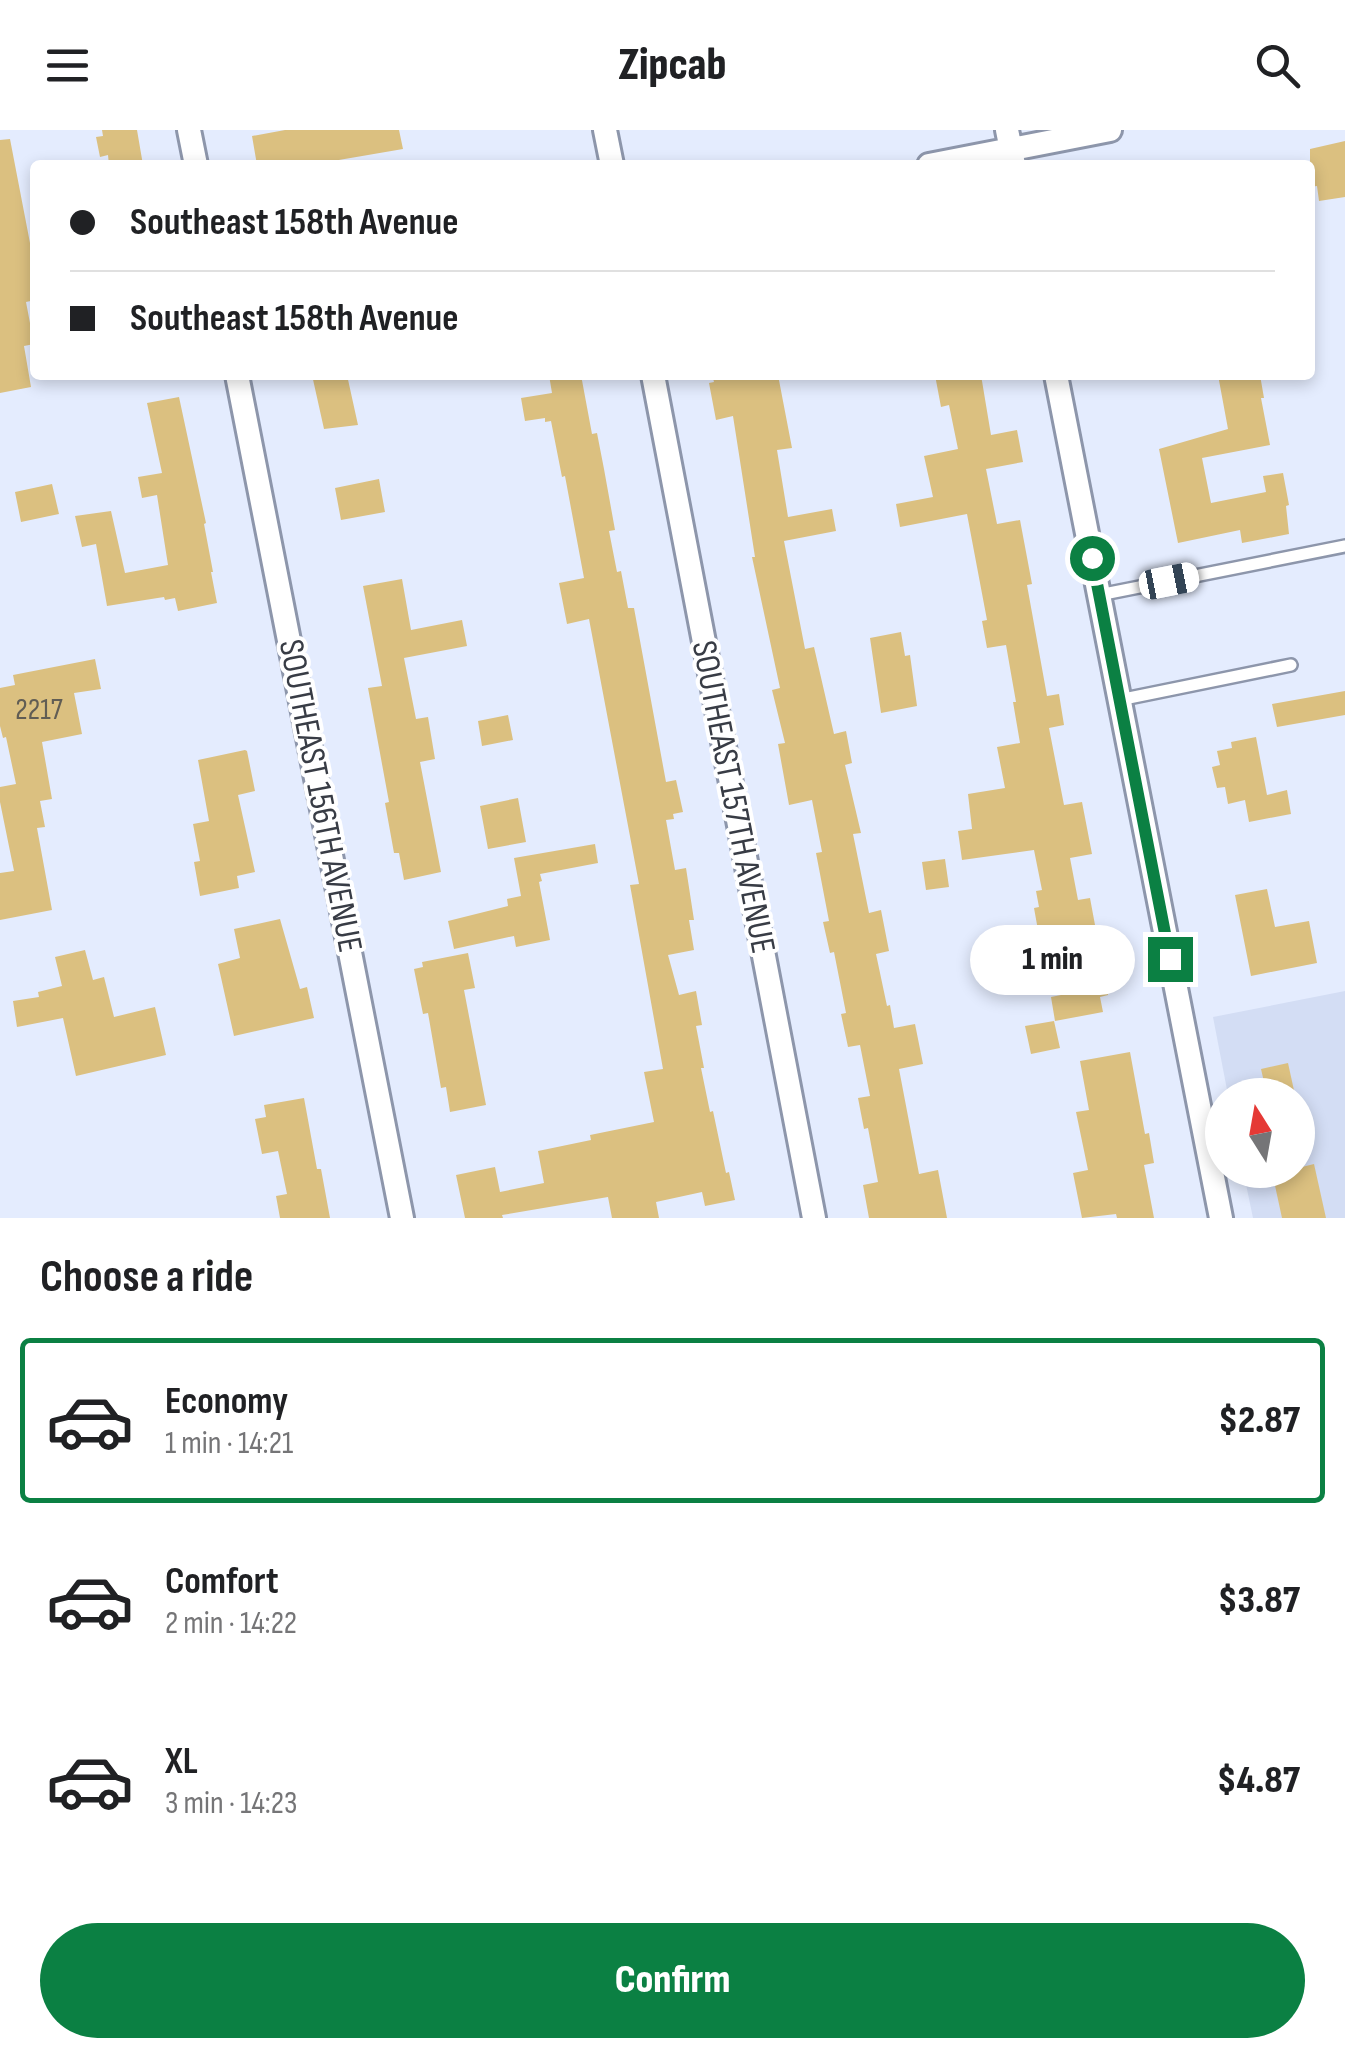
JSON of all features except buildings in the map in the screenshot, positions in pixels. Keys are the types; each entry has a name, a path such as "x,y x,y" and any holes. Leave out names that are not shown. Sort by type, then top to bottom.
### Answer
{"street":[{"path":"189,130 195,160"},
{"path":"605,130 611,160"},
{"path":"953,160 1110,130"},
{"name":"SOUTHEAST 156TH AVENUE","path":"238,380 402,1218"},
{"name":"SOUTHEAST 157TH AVENUE","path":"654,380 814,1218"},
{"path":"1057,380 1221,1218"}],"lane":[{"path":"1099,595 1345,546"},
{"path":"1120,700 1292,665"}],"shaded area":[{"path":"1345,991 1345,1218 1253,1218 1247,1188 1315,1188 1315,1078 1225,1078 1213,1017"}],"route":[{"path":"1092,558 1170,959"}]}
